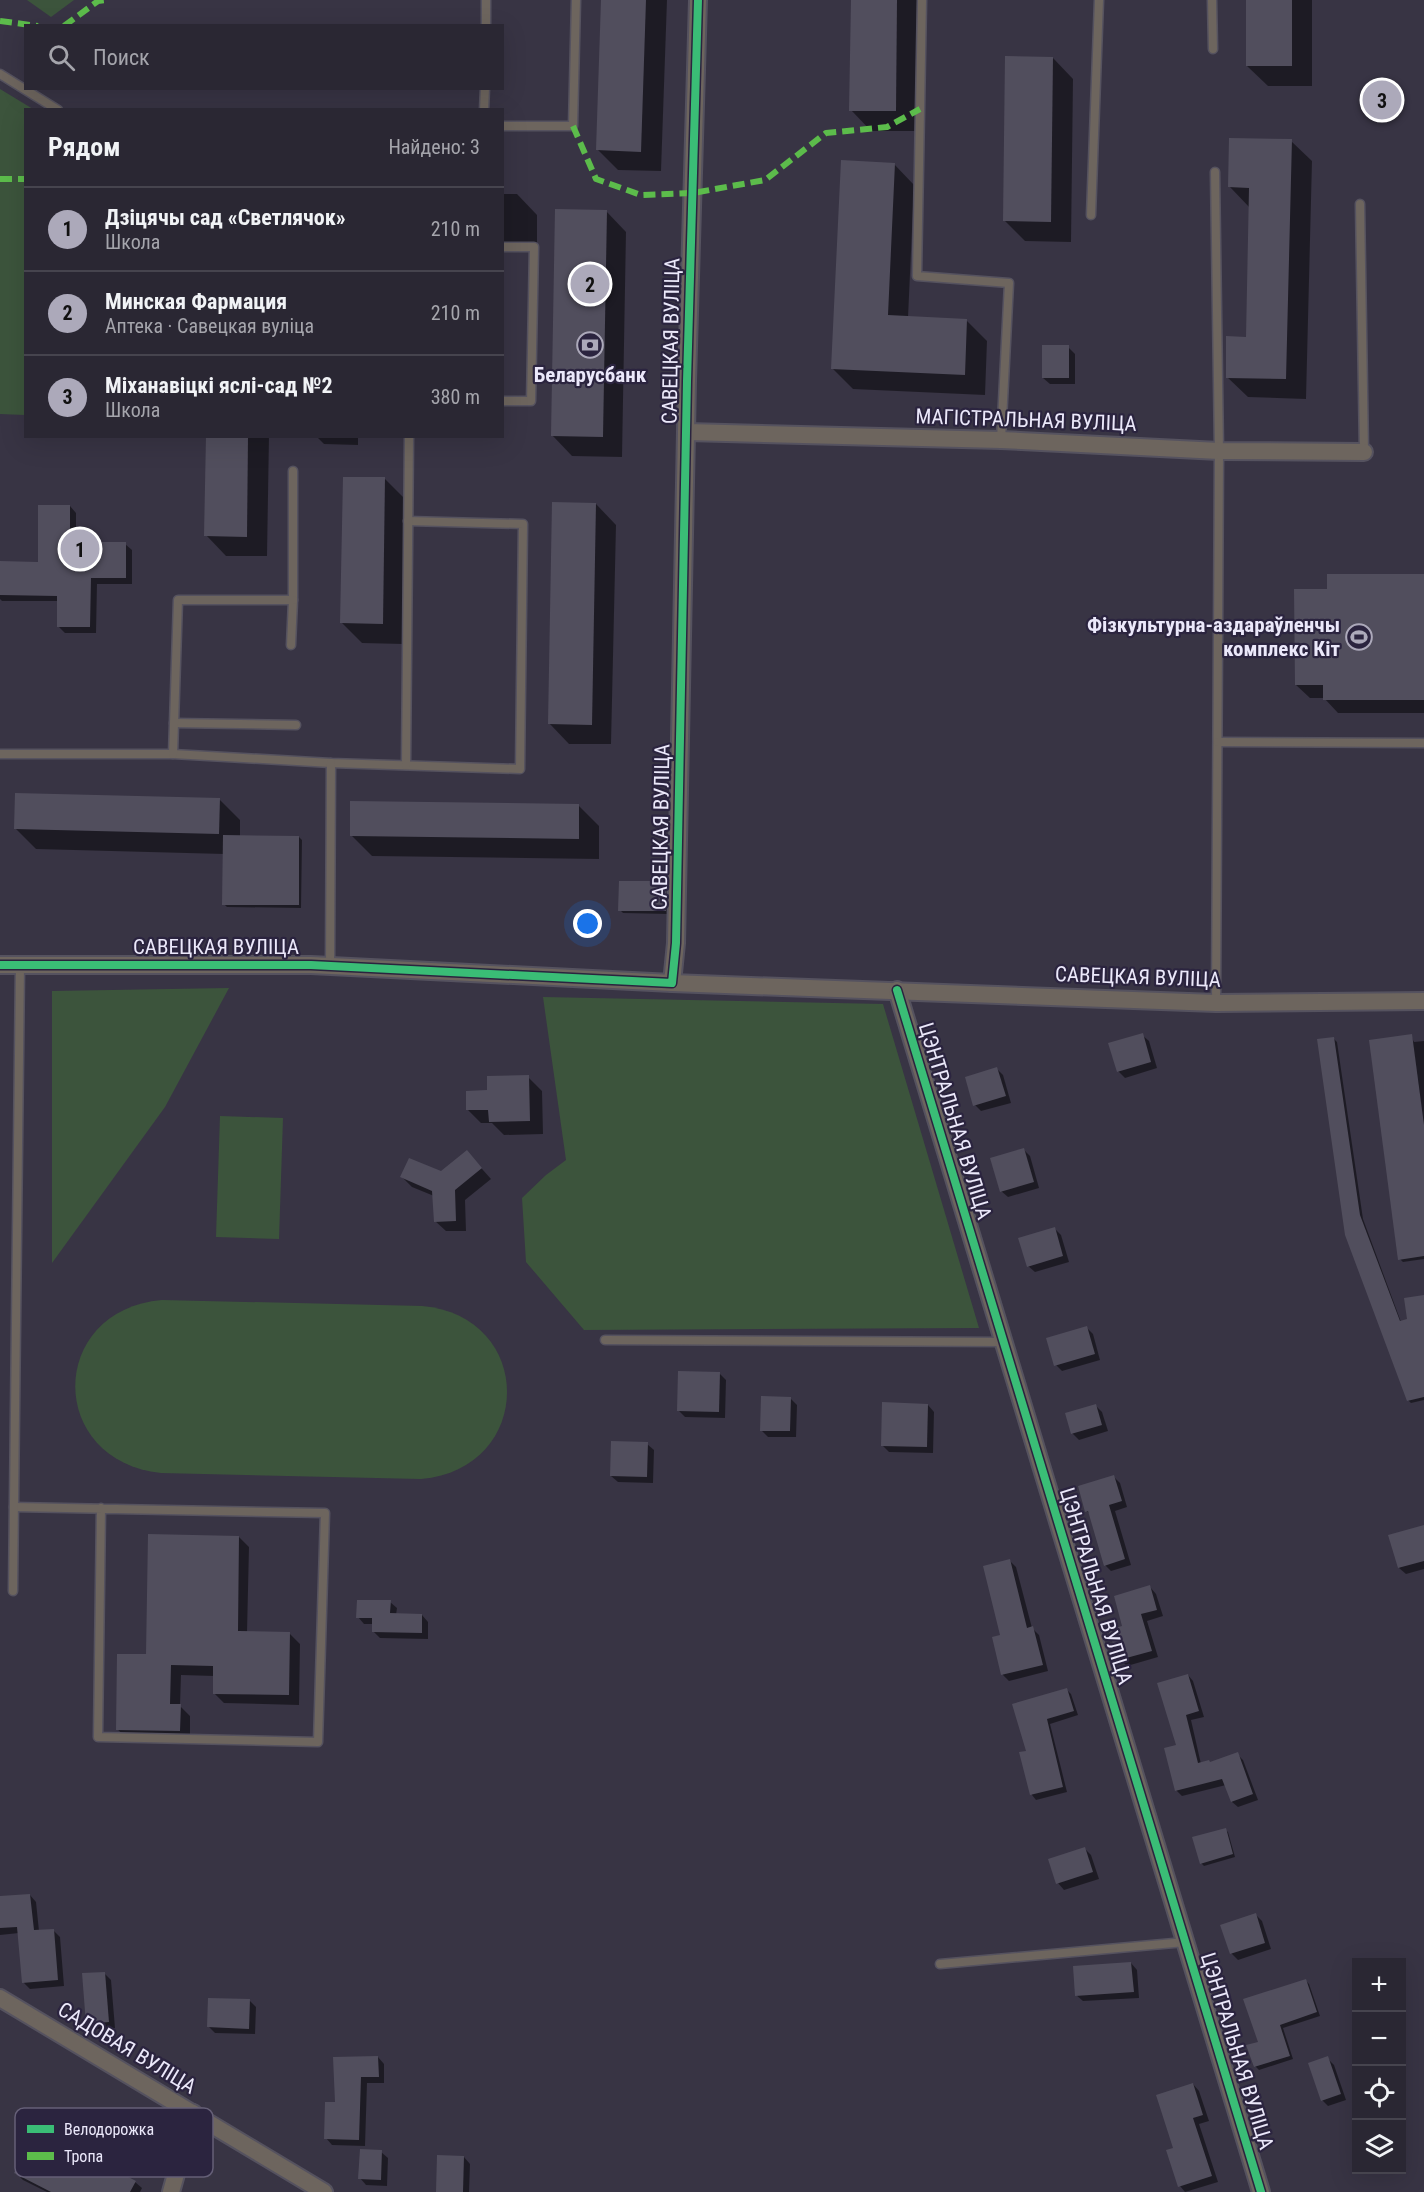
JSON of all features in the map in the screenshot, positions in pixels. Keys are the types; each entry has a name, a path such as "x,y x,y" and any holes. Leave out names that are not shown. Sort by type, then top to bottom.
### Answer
{"street":[{"name":"САВЕЦКАЯ ВУЛІЦА","path":"672,983 676,943 698,0"},
{"name":"МАГІСТРАЛЬНАЯ ВУЛІЦА","path":"687,432 1001,440 1219,451 1364,452"},
{"name":"САВЕЦКАЯ ВУЛІЦА","path":"0,965 330,966 672,983 1216,1003 1424,1001"},
{"name":"ЦЭНТРАЛЬНАЯ ВУЛІЦА","path":"897,990 1261,2192"},
{"name":"САДОВАЯ ВУЛІЦА","path":"0,1998 185,2108"},
{"name":"САДОВАЯ ВУЛІЦА","path":"213,2125 324,2192"},
{"path":"171,2192 175,2177"}],"lane":[{"path":"486,0 486,24"},
{"path":"504,126 573,126 576,0"},
{"path":"922,0 917,276 1009,283 1001,440"},
{"path":"1091,215 1099,0"},
{"path":"1212,0 1213,49"},
{"path":"0,74 24,89"},
{"path":"26,90 55,108"},
{"path":"484,108 485,90"},
{"path":"1215,172 1219,451 1216,1003"},
{"path":"1360,204 1364,452"},
{"path":"504,247 534,248 531,401 504,401"},
{"path":"406,765 409,438"},
{"path":"291,645 293,471"},
{"path":"0,754 173,754 331,763 520,769 523,524 408,520"},
{"path":"173,754 178,600 293,600"},
{"path":"174,723 296,725"},
{"path":"1218,742 1424,743"},
{"path":"330,966 331,763"},
{"path":"13,1591 20,966"},
{"path":"605,1340 1003,1342"},
{"path":"14,1507 101,1508 325,1513 318,1742 98,1737 101,1508"},
{"path":"940,1964 1185,1942"}],"green space":[{"path":"27,0 74,0 51,17"},
{"path":"0,89 31,108 24,108 24,415 0,414"},
{"path":"229,988 165,1107 52,1263 52,991"},
{"path":"543,997 883,1004 979,1328 584,1330 526,1262 522,1198 566,1160"},
{"path":"220,1116 283,1118 279,1239 216,1237"},
{"path":"162,1300 422,1306 459,1316 486,1336 502,1362 507,1392 501,1423 485,1449 458,1469 421,1479 161,1473 123,1463 96,1442 80,1416 75,1386 81,1356 97,1330 124,1310"}],"building":[{"path":"601,0 646,0 641,152 596,150"},
{"path":"851,0 897,0 896,111 849,111"},
{"path":"1246,0 1292,0 1292,66 1246,66"},
{"path":"1005,56 1053,57 1051,222 1003,221"},
{"path":"1229,138 1292,139 1286,379 1226,378 1226,336 1246,337 1249,188 1228,187"},
{"path":"841,160 895,163 888,315 967,319 965,375 831,369"},
{"path":"555,209 607,210 603,437 551,436"},
{"path":"1042,345 1069,345 1069,378 1042,378"},
{"path":"206,438 248,438 247,537 204,536"},
{"path":"343,477 385,477 383,624 340,623"},
{"path":"552,502 596,503 592,725 548,724"},
{"path":"38,505 70,505 70,542 126,542 126,578 91,578 90,627 57,627 57,596 0,595 0,561 38,562"},
{"name":"Фізкультурна-аздараўленчы комплекс Кіт","path":"1327,574 1424,574 1424,700 1323,700 1323,685 1295,685 1294,589 1327,589"},
{"path":"15,793 220,798 219,834 14,829"},
{"path":"350,801 579,804 579,839 350,836"},
{"path":"223,835 299,836 299,905 222,905"},
{"path":"619,881 667,881 666,911 618,911"},
{"path":"1143,1033 1151,1062 1117,1072 1108,1043"},
{"path":"1412,1034 1424,1125 1424,1256 1398,1260 1369,1040"},
{"path":"1334,1037 1360,1215 1400,1321 1407,1319 1404,1298 1424,1295 1424,1397 1407,1401 1345,1235 1317,1039"},
{"path":"997,1067 1006,1096 973,1106 965,1077"},
{"path":"529,1075 530,1121 489,1122 488,1110 466,1110 466,1091 487,1090 487,1076"},
{"path":"1024,1148 1034,1182 1000,1192 990,1158"},
{"path":"467,1150 482,1168 455,1190 456,1221 434,1222 432,1191 400,1177 409,1158 441,1171"},
{"path":"1055,1227 1063,1256 1027,1267 1018,1238"},
{"path":"1087,1326 1095,1354 1054,1366 1046,1338"},
{"path":"678,1371 720,1372 719,1412 677,1411"},
{"path":"761,1396 791,1397 790,1431 760,1431"},
{"path":"882,1402 928,1404 927,1447 881,1446"},
{"path":"1096,1404 1102,1425 1071,1434 1065,1413"},
{"path":"611,1441 648,1442 647,1477 610,1476"},
{"path":"1114,1475 1122,1501 1109,1505 1125,1559 1104,1566 1078,1486"},
{"path":"1424,1525 1424,1561 1398,1568 1388,1535"},
{"path":"148,1534 239,1536 238,1631 290,1632 289,1695 213,1694 213,1666 171,1665 170,1704 181,1704 180,1731 116,1730 117,1654 146,1654"},
{"path":"1010,1559 1027,1628 1033,1626 1043,1665 1001,1675 992,1637 1000,1635 983,1566"},
{"path":"1150,1585 1157,1610 1141,1614 1152,1651 1119,1660 1108,1630 1122,1626 1114,1596"},
{"path":"357,1600 391,1600 390,1613 422,1614 422,1633 372,1632 372,1618 356,1618"},
{"path":"1188,1674 1199,1711 1186,1715 1198,1763 1209,1760 1210,1762 1238,1752 1253,1794 1231,1802 1222,1779 1175,1791 1164,1748 1176,1745 1157,1683"},
{"path":"1067,1688 1074,1711 1047,1719 1063,1787 1030,1795 1019,1752 1026,1751 1012,1704"},
{"path":"1226,1828 1233,1854 1200,1864 1192,1837"},
{"path":"1085,1847 1093,1872 1056,1884 1048,1859"},
{"path":"30,1894 34,1930 54,1929 58,1980 22,1983 17,1927 0,1928 0,1896"},
{"path":"1256,1913 1265,1943 1230,1954 1220,1925"},
{"path":"1131,1962 1134,1992 1075,1996 1073,1966"},
{"path":"105,1972 109,2022 86,2024 82,1973"},
{"path":"1306,1979 1317,2012 1280,2025 1290,2056 1254,2067 1246,2045 1258,2042 1243,1999"},
{"path":"208,1998 250,1999 249,2029 207,2027"},
{"path":"378,2056 379,2077 361,2077 359,2140 324,2139 325,2102 335,2102 333,2057"},
{"path":"1328,2056 1341,2094 1321,2101 1308,2063"},
{"path":"1193,2083 1203,2115 1193,2118 1212,2176 1178,2187 1166,2150 1173,2148 1156,2095"},
{"path":"360,2149 382,2150 381,2180 358,2179"},
{"path":"437,2155 464,2156 463,2192 436,2192"},
{"path":"22,2177 128,2177 136,2181 130,2192 51,2192"}],"marked path":[{"path":"67,24 98,1 107,0"},
{"path":"0,21 24,24"},
{"path":"573,126 596,179 641,195 693,193 765,180 826,133 887,127 920,109"},
{"path":"0,179 24,179"}],"cycle path":[{"path":"0,965 311,965 672,983 676,943 687,381 698,0"},
{"path":"897,990 1261,2192"}],"place":[{"name":"Міханавіцкі яслі-сад №2","path":"1382,100"},
{"name":"Минская Фармация","path":"590,284"},
{"name":"Беларусбанк","path":"590,345"},
{"name":"Дзіцячы сад «Светлячок»","path":"80,549"},
{"name":"Фізкультурна-аздараўленчы комплекс Кіт","path":"1359,637"}]}
